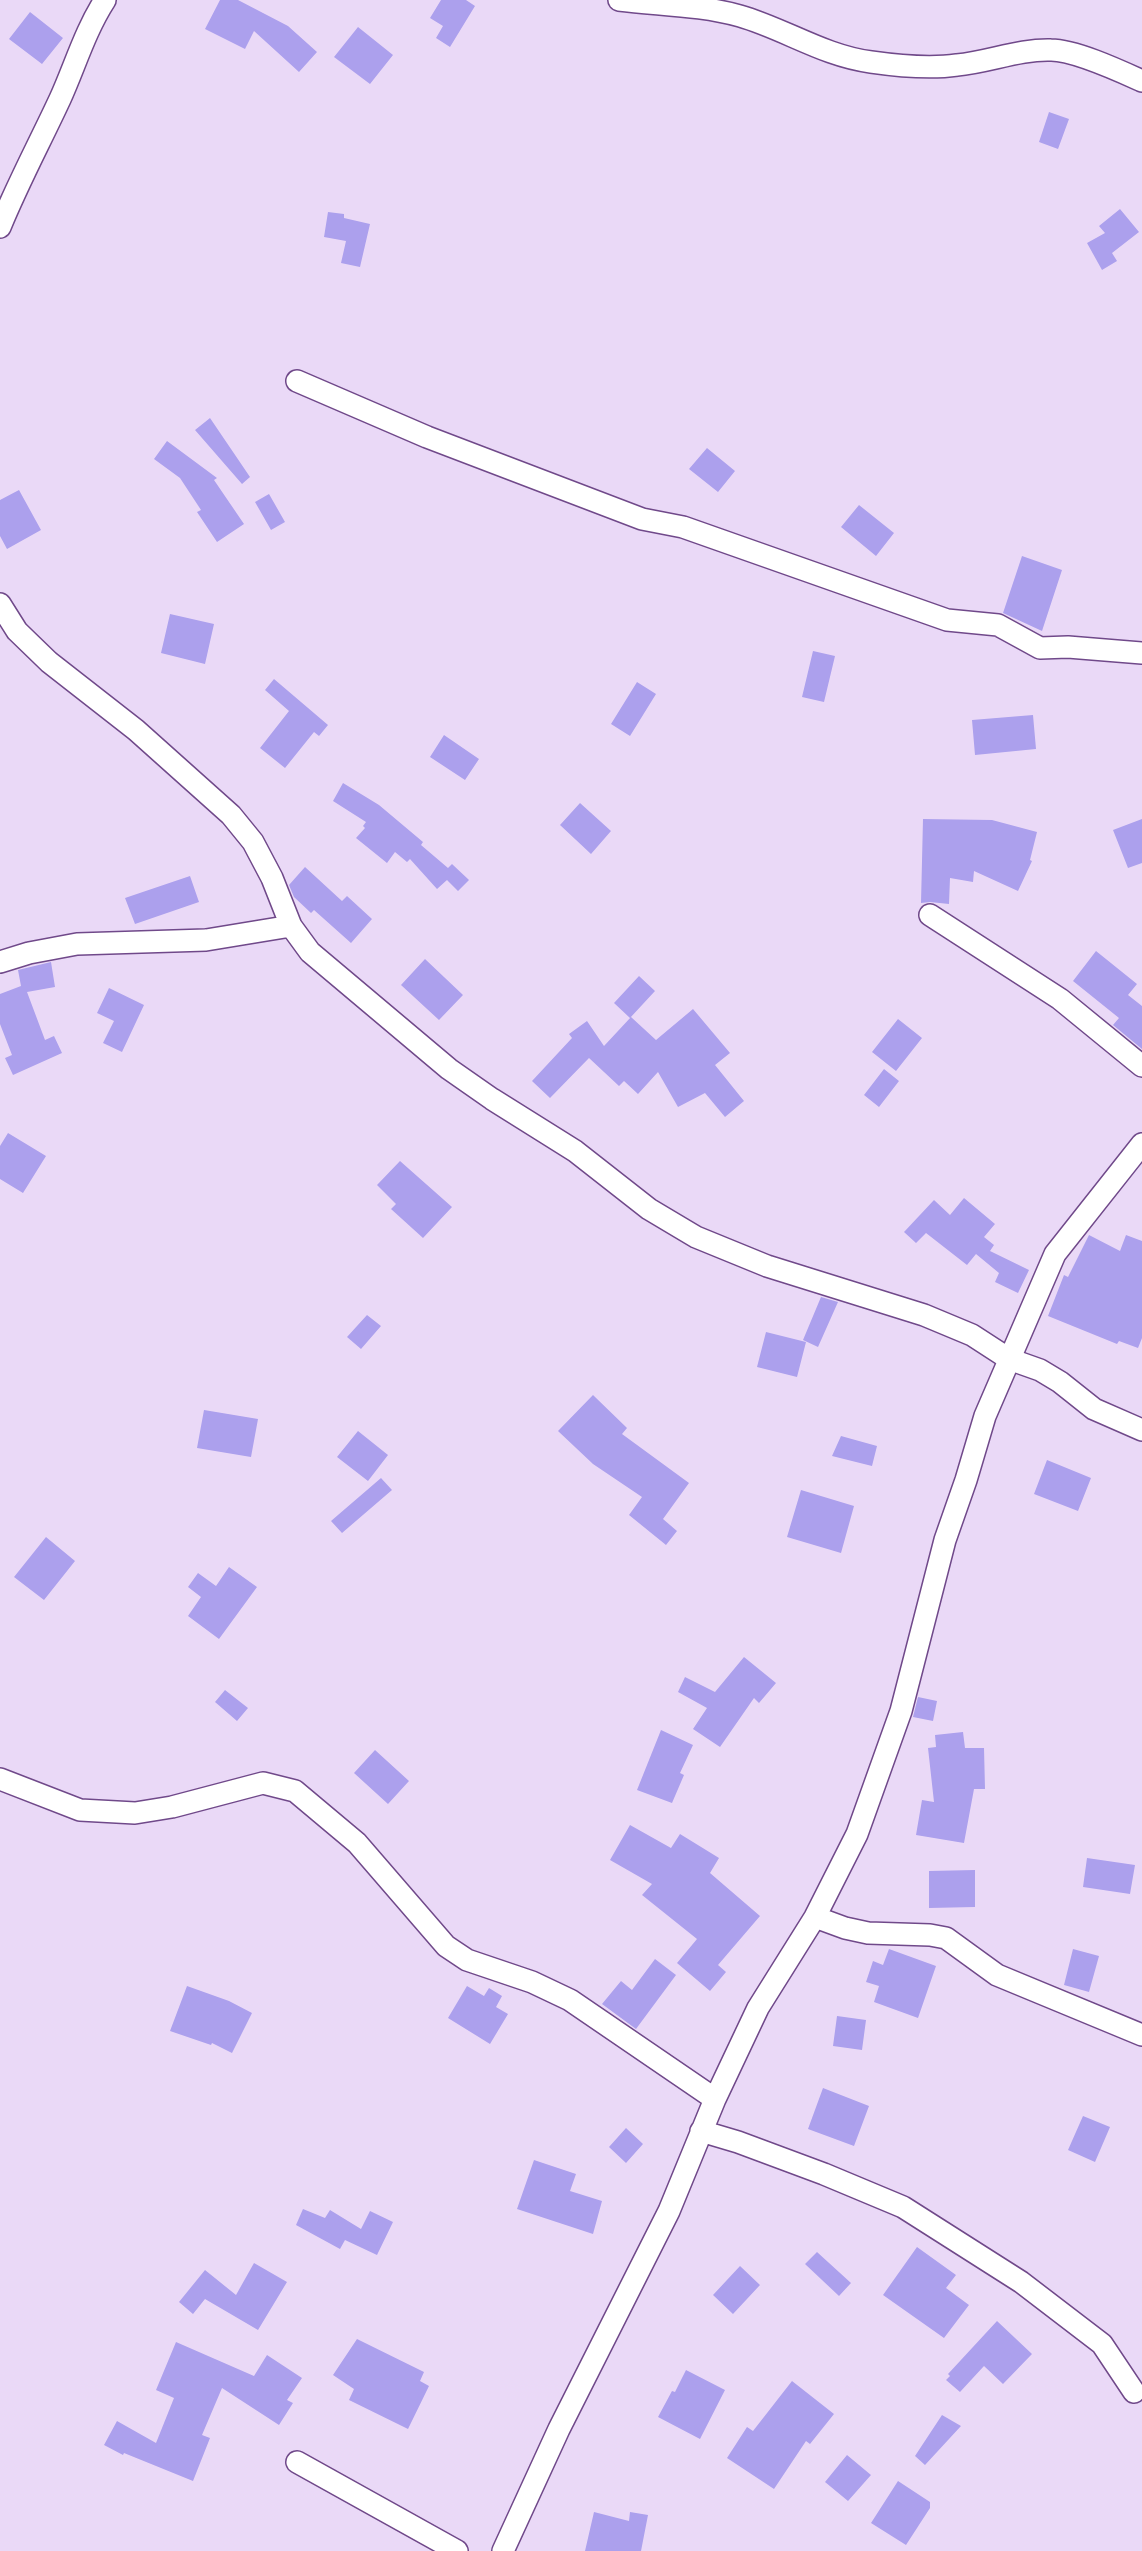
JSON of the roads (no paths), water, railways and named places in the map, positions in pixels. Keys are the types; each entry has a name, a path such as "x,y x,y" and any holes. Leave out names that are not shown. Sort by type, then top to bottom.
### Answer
{"street":[{"path":"0,227 104,0"},
{"path":"619,0 712,10 743,17 829,52 869,62 913,66 957,65 1021,51 1054,50 1111,67 1142,81"},
{"path":"297,381 427,437 642,519 683,527 947,620 998,625 1041,648 1068,647 1142,653"},
{"path":"0,604 17,631 49,662 136,730 231,815 253,842 272,878 291,926 310,952 449,1069 575,1151 649,1209 696,1237 767,1266 924,1315 972,1335 1009,1359 1040,1370 1094,1409 1142,1430"},
{"path":"930,915 1060,999 1142,1066"},
{"path":"0,962 29,953 77,944 206,940 291,926"},
{"path":"503,2551 559,2429 669,2211 715,2099 758,2008 816,1917 857,1834 896,1723 945,1540 985,1416 1055,1255 1142,1144"},
{"path":"0,1779 80,1810 135,1813 172,1807 263,1783 295,1791 357,1843 446,1946 467,1960 532,1982 570,2000 715,2099"},
{"path":"816,1917 845,1928 869,1933 946,1938 997,1975 1142,2035"},
{"path":"701,2131 738,2141 903,2207 1021,2282 1102,2344 1134,2392"},
{"path":"297,2462 457,2551"}]}
